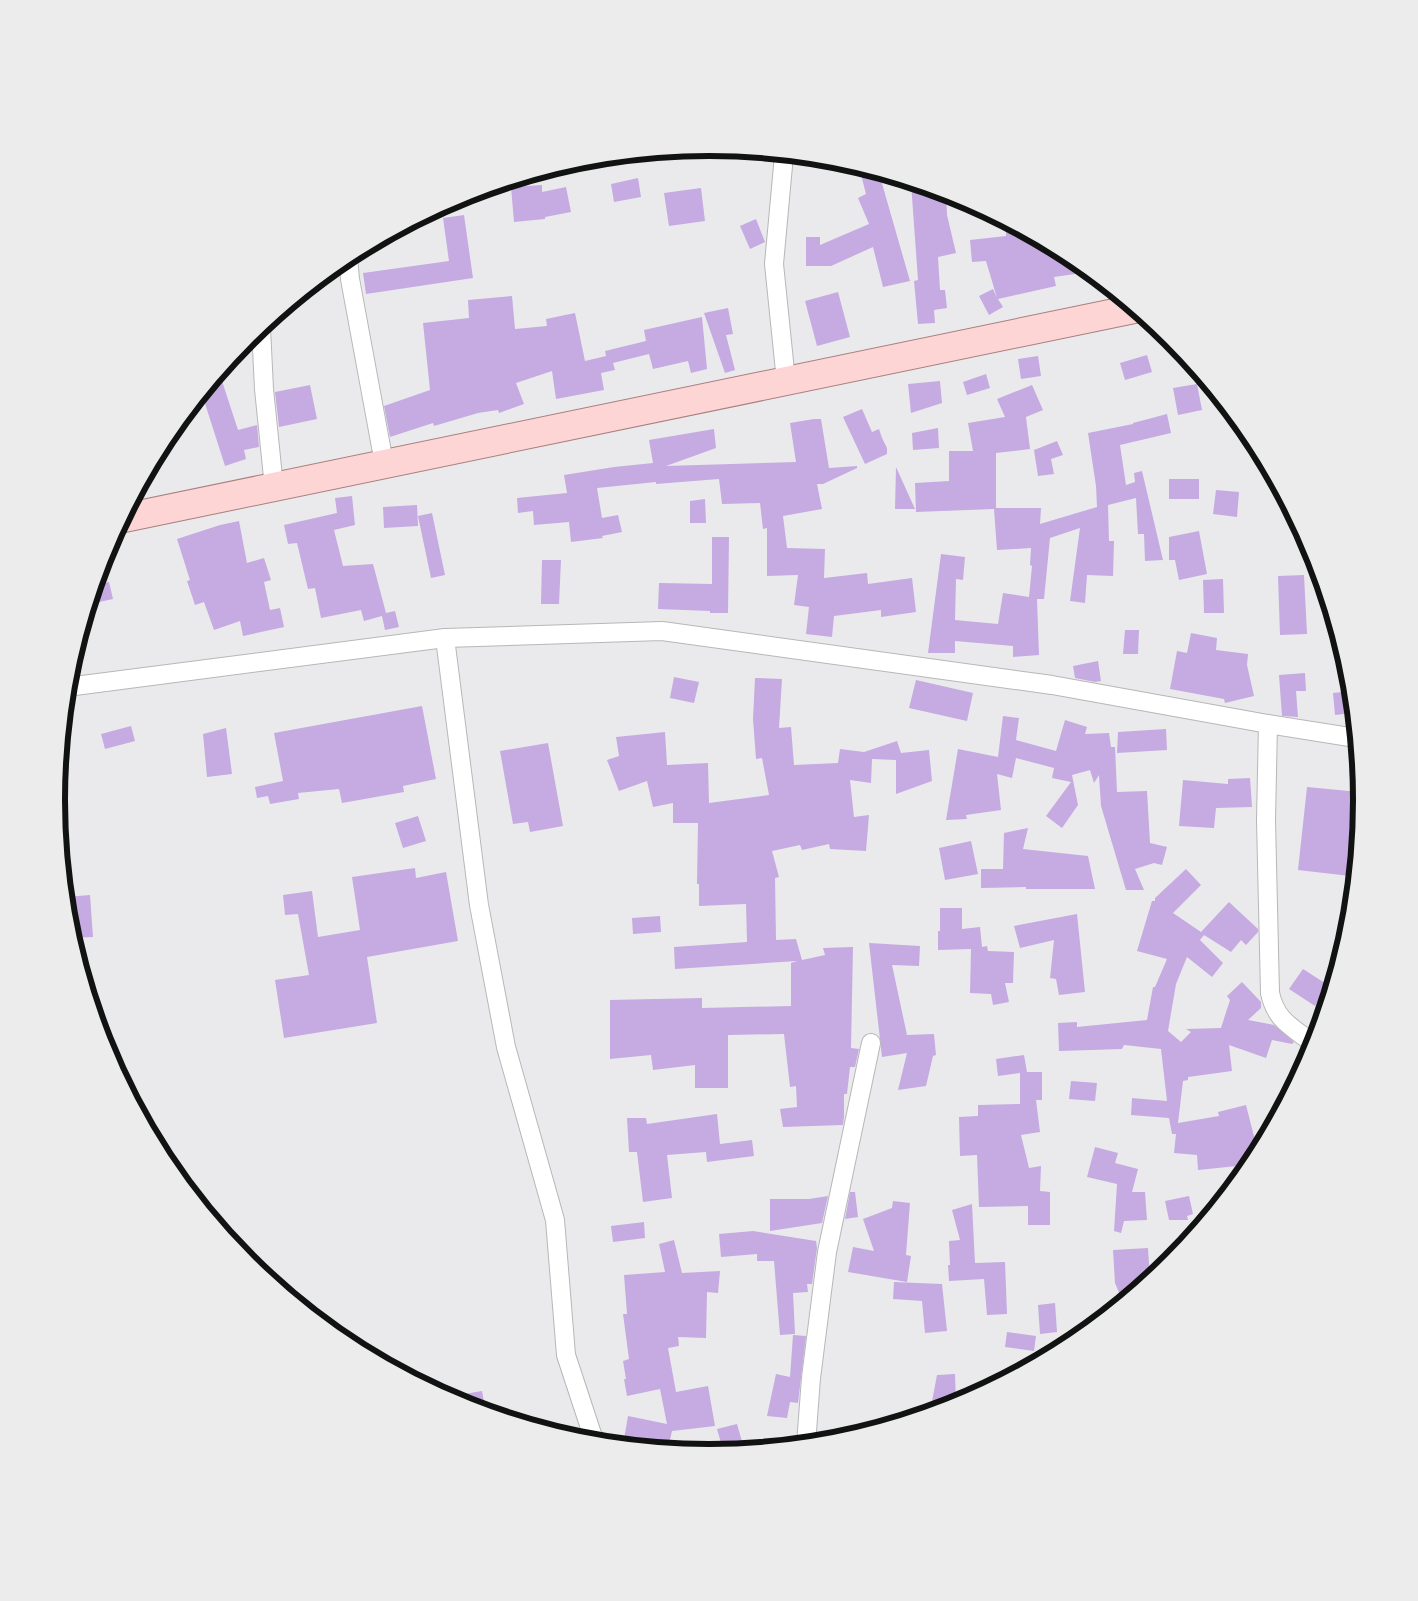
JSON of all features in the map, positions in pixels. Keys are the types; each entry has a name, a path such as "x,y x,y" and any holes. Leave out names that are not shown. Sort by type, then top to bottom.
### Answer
{"main road":[{"path":"131,517 1127,310"}],"street":[{"path":"783,161 774,264 786,381"},
{"path":"349,267 384,463"},
{"path":"261,338 264,389 274,487"},
{"path":"75,686 445,638 662,630 1052,685 1349,737"},
{"path":"445,638 479,904 500,1018 506,1047 555,1220 566,1355 592,1433"},
{"path":"1268,724 1266,820 1270,993 1273,1008 1284,1022 1307,1039"},
{"path":"807,1437 811,1378 827,1252 870,1043"}],"building":[{"path":"861,175 881,180 910,281 883,287 873,247 831,266 806,266 806,237 820,237 820,245 869,224 858,198 866,194"},
{"path":"638,178 641,197 614,202 611,184"},
{"path":"542,185 542,192 566,187 571,212 545,217 545,219 514,222 511,188"},
{"path":"701,188 705,221 669,226 664,193"},
{"path":"911,190 946,203 947,215 956,253 938,257 940,290 945,290 947,308 934,310 935,323 918,324 914,281 918,280"},
{"path":"464,215 473,278 366,294 363,273 449,261 443,218"},
{"path":"756,219 765,242 750,249 740,226"},
{"path":"1006,229 1079,273 1054,277 1056,286 998,299 1003,307 989,315 979,296 993,289 997,298 986,261 972,262 970,240 1006,236"},
{"path":"838,292 850,337 817,346 805,301"},
{"path":"512,296 515,329 547,326 546,319 575,313 585,361 606,356 605,351 646,341 644,330 702,317 707,369 691,373 688,361 653,369 649,354 613,363 615,370 601,373 604,390 556,399 552,371 516,383 524,404 499,413 498,410 478,413 434,426 433,423 390,437 384,406 430,390 423,323 469,318 468,300"},
{"path":"728,308 733,334 726,335 735,370 725,373 704,313"},
{"path":"1147,355 1152,372 1125,380 1120,363"},
{"path":"1038,356 1041,376 1021,379 1018,359"},
{"path":"986,374 990,388 967,395 963,382"},
{"path":"222,381 238,430 257,425 259,447 244,450 246,459 225,466 204,401"},
{"path":"940,381 942,403 911,413 908,384"},
{"path":"1197,384 1202,410 1178,415 1173,388"},
{"path":"310,385 317,419 279,427 275,392"},
{"path":"1032,385 1043,410 1026,417 1030,449 996,453 996,508 1041,508 1040,524 1097,507 1096,486 1088,433 1133,424 1167,414 1171,433 1120,445 1126,485 1135,482 1134,473 1142,471 1163,560 1145,561 1144,534 1138,534 1136,498 1108,505 1109,541 1114,541 1113,576 1087,575 1085,603 1070,601 1080,528 1050,538 1044,599 1037,599 1039,655 1013,657 1013,646 955,641 955,653 928,653 941,554 965,557 963,580 956,579 955,620 998,624 1003,593 1029,597 1032,566 1030,565 1031,548 997,550 994,509 916,512 915,483 949,481 949,451 973,451 968,423 1005,417 997,399"},
{"path":"862,409 872,432 879,429 887,448 887,454 865,464 843,417"},
{"path":"821,419 829,468 857,466 857,468 823,484 817,484 822,509 783,516 787,548 825,549 824,578 867,573 868,584 912,578 916,612 881,617 881,610 834,616 832,637 806,634 809,607 794,605 798,575 767,576 767,528 763,529 760,503 722,504 719,479 656,484 656,482 597,488 602,518 618,515 622,532 602,536 603,538 571,542 569,522 534,525 533,511 518,513 517,498 567,493 564,475 653,463 649,440 714,429 716,448 666,466 796,462 790,423"},
{"path":"938,428 939,448 913,450 912,433"},
{"path":"1057,441 1063,455 1051,459 1054,474 1038,476 1034,450"},
{"path":"896,467 915,509 895,509"},
{"path":"1169,479 1199,479 1199,499 1169,499"},
{"path":"1216,490 1239,492 1237,517 1213,514"},
{"path":"352,496 355,525 334,530 343,566 373,564 386,613 395,611 399,627 385,630 382,616 364,621 361,610 321,618 315,588 308,589 297,543 288,544 284,525 337,513 335,498"},
{"path":"705,499 706,523 690,523 690,501"},
{"path":"417,505 418,526 384,528 383,507"},
{"path":"432,513 445,575 431,578 418,516"},
{"path":"239,521 247,563 264,558 271,580 264,582 270,610 280,608 284,627 243,636 240,621 214,630 204,602 195,605 187,581 190,580 177,539"},
{"path":"1199,531 1207,574 1179,580 1175,560 1169,560 1169,537"},
{"path":"712,537 729,537 728,613 658,609 659,583 712,584"},
{"path":"542,560 561,560 559,604 541,604"},
{"path":"1304,575 1307,634 1280,635 1278,576"},
{"path":"1223,579 1224,613 1204,613 1203,580"},
{"path":"109,582 113,599 96,603 99,593 103,583"},
{"path":"1125,630 1139,630 1138,654 1123,654"},
{"path":"1191,633 1217,638 1216,650 1248,654 1247,665 1254,696 1225,703 1224,699 1170,689 1177,651 1187,653"},
{"path":"1098,661 1101,681 1095,682 1075,678 1073,666"},
{"path":"1305,673 1306,691 1296,691 1298,717 1282,716 1279,675"},
{"path":"674,677 699,682 694,703 670,698"},
{"path":"755,678 782,679 779,728 791,727 794,765 838,763 840,749 864,752 897,741 901,753 929,750 932,781 896,794 896,760 872,759 871,783 850,780 854,817 869,815 866,851 830,849 829,844 802,850 800,845 772,851 779,877 775,878 776,940 796,939 802,960 825,955 823,948 853,947 851,1048 859,1049 855,1067 850,1067 847,1094 844,1094 843,1125 783,1127 780,1109 797,1107 796,1086 790,1087 784,1034 728,1035 728,1088 695,1088 695,1065 653,1070 651,1055 610,1059 610,1000 702,998 702,1008 791,1006 791,963 797,961 675,969 674,947 747,942 746,904 699,906 699,884 697,884 698,823 673,823 673,803 653,807 647,781 619,791 607,760 619,756 616,737 665,732 667,765 708,763 709,803 769,795 762,758 756,759 753,719"},
{"path":"916,680 973,693 967,721 909,708"},
{"path":"1343,692 1347,714 1335,715 1333,693"},
{"path":"422,706 436,779 403,786 404,792 342,803 339,789 298,793 299,799 270,804 268,796 257,798 255,787 283,781 274,733"},
{"path":"1003,716 1019,718 1016,740 1056,751 1065,720 1087,727 1085,734 1109,733 1111,747 1115,747 1117,792 1147,791 1150,843 1167,847 1162,865 1154,863 1135,869 1144,890 1126,890 1101,806 1099,775 1094,783 1090,770 1072,775 1078,805 1062,828 1046,816 1071,782 1052,778 1054,768 1016,758 1012,778 997,774 1001,810 966,815 967,819 946,820 958,749 998,757"},
{"path":"131,726 135,741 105,749 101,734"},
{"path":"226,728 232,774 207,777 203,734"},
{"path":"1166,729 1167,750 1117,753 1118,732"},
{"path":"548,743 563,826 530,832 528,822 513,824 500,751"},
{"path":"1250,778 1252,807 1216,808 1214,828 1179,826 1183,780 1228,784 1228,779"},
{"path":"1307,787 1353,791 1352,843 1348,876 1298,870"},
{"path":"418,816 426,841 403,848 395,823"},
{"path":"1028,828 1023,849 1088,856 1095,889 981,888 981,869 1003,869 1004,833"},
{"path":"971,841 978,874 945,880 939,848"},
{"path":"415,868 416,878 446,872 458,941 367,957 377,1023 284,1038 275,980 309,975 298,914 285,915 283,895 312,891 318,937 360,930 352,877"},
{"path":"1186,869 1201,885 1173,913 1201,932 1229,902 1258,929 1258,932 1246,945 1241,940 1231,952 1204,935 1200,940 1223,963 1212,977 1187,957 1176,984 1168,1031 1181,1042 1191,1032 1186,1029 1221,1028 1230,1000 1227,996 1242,982 1261,1002 1261,1008 1248,1020 1274,1025 1294,1042 1292,1044 1272,1040 1266,1058 1229,1045 1232,1071 1188,1077 1188,1080 1183,1081 1178,1123 1219,1116 1218,1112 1246,1105 1255,1141 1237,1168 1237,1166 1198,1170 1197,1155 1174,1153 1176,1134 1172,1134 1169,1118 1131,1115 1132,1098 1167,1101 1161,1049 1124,1045 1122,1049 1059,1051 1058,1023 1077,1022 1077,1027 1147,1020 1153,987 1155,987 1167,959 1137,951 1152,901 1155,901 1155,898"},
{"path":"90,895 93,937 80,938 73,896"},
{"path":"940,908 962,908 962,929 980,927 982,947 987,946 988,951 1014,952 1013,983 1005,983 1009,1002 993,1005 991,994 970,993 971,949 938,950"},
{"path":"1077,914 1085,992 1059,995 1056,979 1050,978 1054,940 1020,948 1014,926"},
{"path":"660,916 661,932 633,934 632,918"},
{"path":"869,943 920,946 919,966 892,965 907,1035 934,1034 936,1055 933,1056 926,1086 898,1090 907,1053 882,1057"},
{"path":"1303,969 1326,984 1321,1002 1318,1000 1315,1006 1289,989"},
{"path":"1024,1055 1027,1072 1042,1072 1042,1100 1036,1100 1040,1132 1021,1135 1029,1168 1041,1166 1040,1191 1050,1192 1050,1225 1028,1225 1028,1206 979,1207 977,1155 960,1156 959,1117 978,1116 978,1105 1020,1104 1020,1073 998,1076 996,1059"},
{"path":"1071,1081 1097,1083 1095,1101 1069,1099"},
{"path":"717,1114 720,1144 752,1140 754,1156 707,1162 706,1152 667,1155 672,1198 643,1202 637,1152 629,1152 627,1118 646,1118 647,1124"},
{"path":"1095,1147 1118,1153 1115,1163 1138,1169 1132,1192 1145,1192 1147,1220 1124,1221 1121,1233 1114,1231 1117,1184 1087,1177"},
{"path":"850,1192 855,1192 858,1217 845,1219"},
{"path":"828,1196 822,1223 770,1231 770,1199 809,1199"},
{"path":"1189,1196 1193,1214 1187,1216 1188,1220 1169,1220 1165,1201"},
{"path":"893,1201 910,1203 906,1255 911,1256 907,1282 848,1272 853,1247 874,1251 863,1219 892,1208"},
{"path":"972,1204 975,1263 1005,1262 1007,1314 987,1315 984,1279 949,1281 949,1241 960,1240 952,1210"},
{"path":"644,1222 645,1238 613,1242 611,1226"},
{"path":"753,1231 816,1241 817,1248 812,1284 807,1284 808,1292 793,1293 795,1334 780,1335 774,1261 757,1261 757,1254 721,1257 719,1234"},
{"path":"674,1240 682,1273 720,1271 718,1293 707,1292 706,1338 678,1337 679,1346 668,1348 676,1392 708,1386 715,1426 672,1431 669,1443 624,1439 628,1416 667,1424 660,1389 627,1396 623,1361 629,1359 623,1314 627,1314 624,1275 665,1272 659,1244"},
{"path":"1148,1248 1149,1270 1121,1295 1115,1283 1113,1250"},
{"path":"894,1282 942,1284 947,1331 925,1333 922,1301 893,1299"},
{"path":"1055,1303 1057,1332 1040,1334 1038,1305"},
{"path":"1007,1332 1036,1336 1034,1351 1005,1347"},
{"path":"793,1335 806,1336 798,1403 790,1402 787,1418 767,1416 776,1374 790,1377"},
{"path":"955,1374 956,1395 932,1404 937,1375"},
{"path":"482,1391 484,1403 463,1395"},
{"path":"737,1424 742,1443 721,1444 717,1429"}]}
